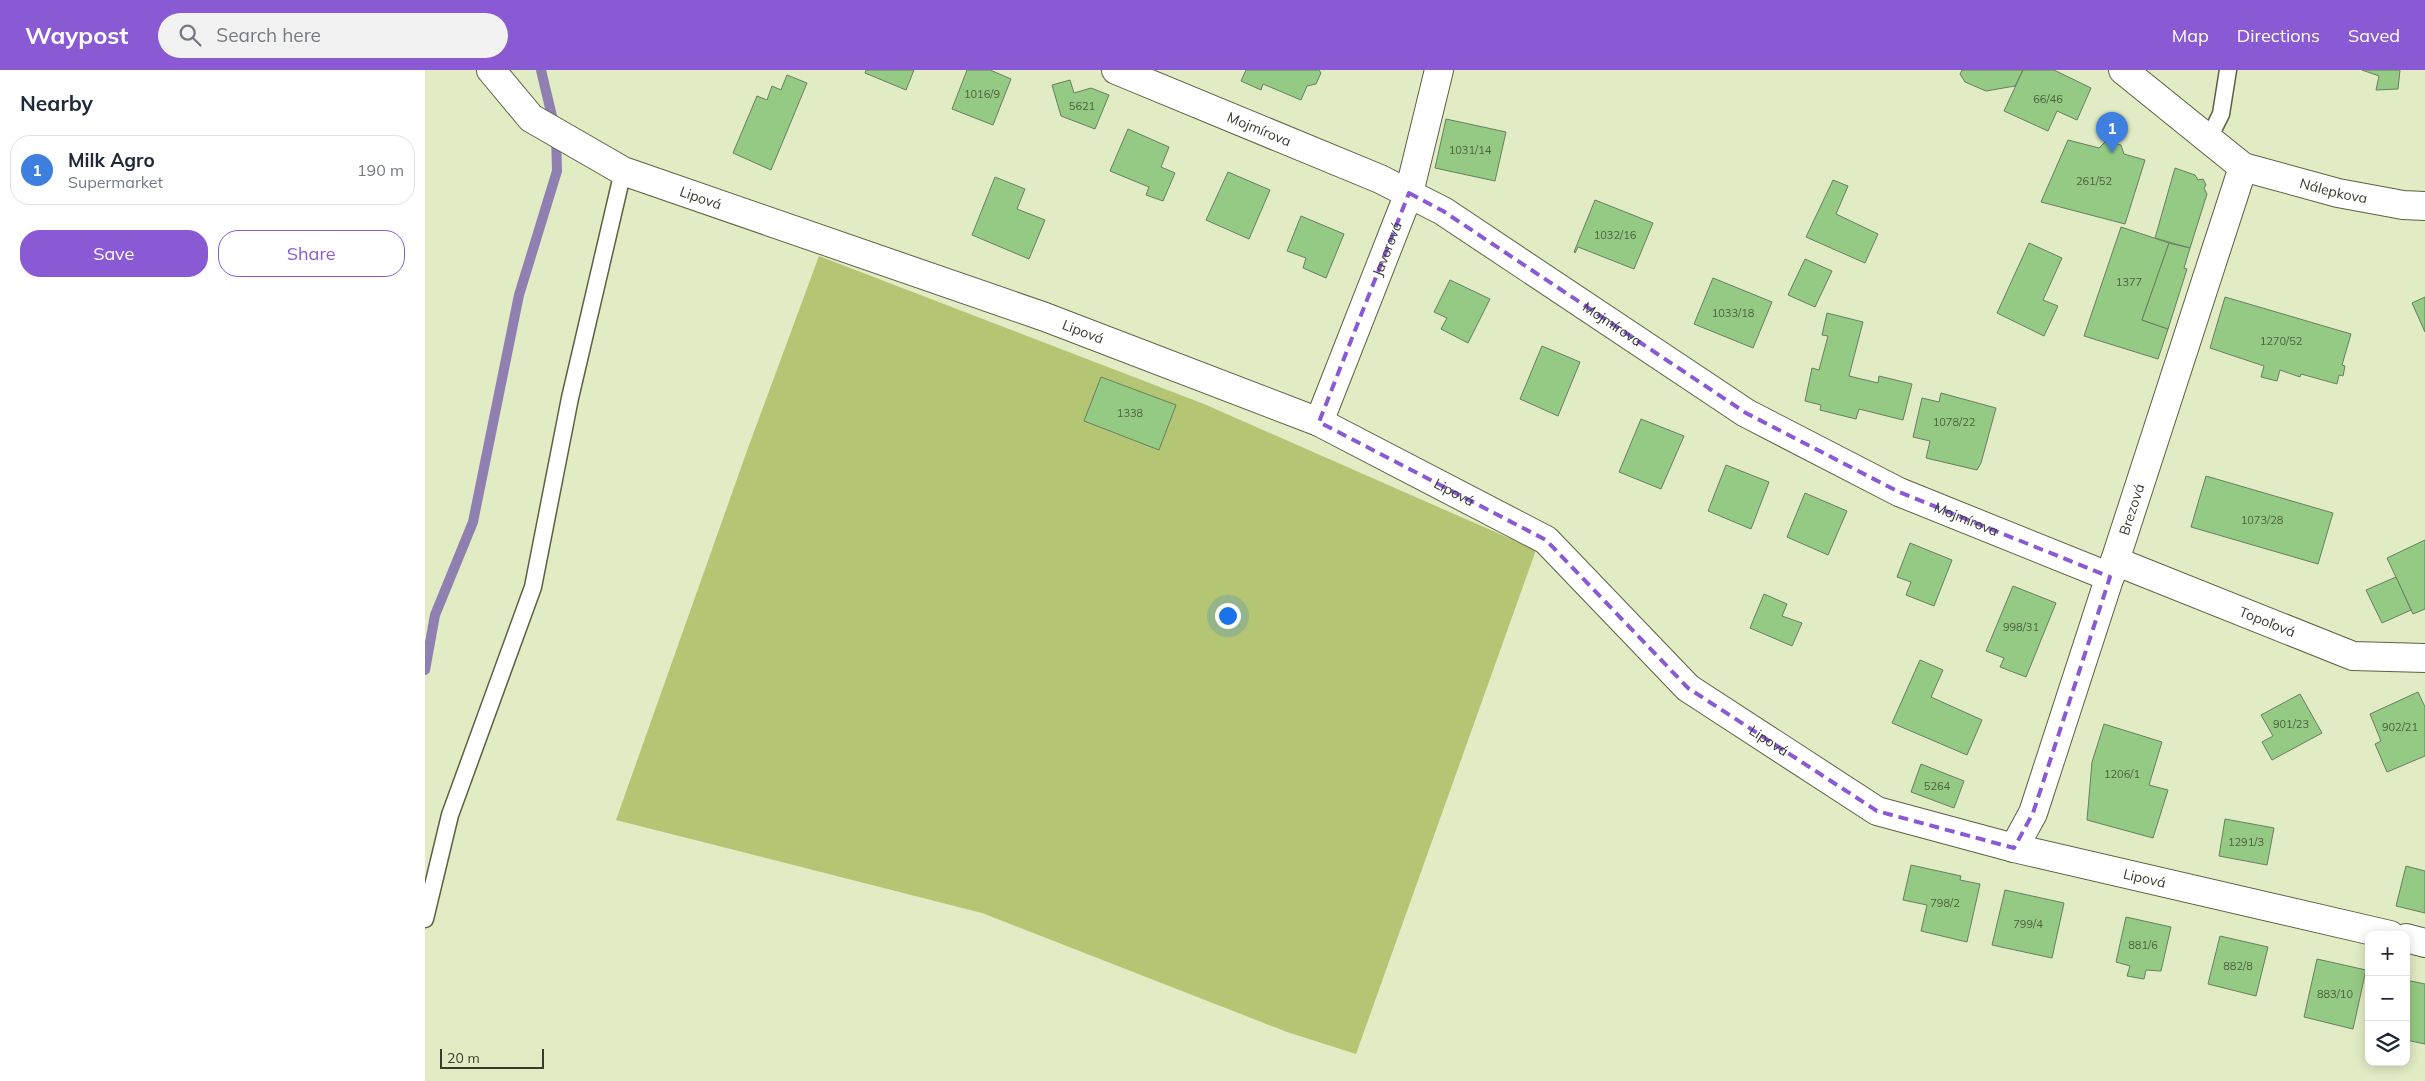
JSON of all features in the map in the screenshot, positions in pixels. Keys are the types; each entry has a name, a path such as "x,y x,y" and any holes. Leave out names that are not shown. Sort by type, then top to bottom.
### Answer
{"street":[{"name":"Lipová","path":"491,70 531,118 623,171 1045,317 1319,422 1546,540 1688,688 1877,810 2013,848 2374,931"},
{"name":"Mojmírova","path":"1116,70 1380,179 1409,194 1451,217 1746,413 1899,492 2112,569"},
{"name":"Javorová","path":"1319,422 1409,194 1439,70"},
{"path":"2123,70 2243,167"},
{"name":"Nálepkova","path":"2243,167 2338,193 2403,205 2425,206"},
{"name":"Brezová","path":"2013,848 2033,812 2243,167"},
{"name":"Topoľová","path":"2112,569 2353,656 2425,658"},
{"path":"2410,939 2425,943"}],"lane":[{"path":"2208,140 2221,114 2228,70"},
{"path":"425,918 450,815 533,587 570,398 623,171"}],"highlighted area":[{"path":"1409,193 1443,211 1746,413 1899,492 2110,577 2033,813 2014,848 1877,811 1688,688 1546,540 1319,422"}],"green space":[{"path":"819,256 1204,404 1536,550 1356,1054 1287,1032 982,913 616,820 748,448"}],"building":[{"path":"866,70 914,70 906,90 865,73"},
{"path":"967,70 990,70 1011,79 993,125 952,109"},
{"path":"1246,70 1319,70 1321,73 1316,84 1307,86 1301,100 1263,84 1261,90 1241,81"},
{"path":"1962,70 2023,70 2015,86 1986,91 1965,82 1960,74"},
{"path":"2023,70 2054,70 2091,88 2077,120 2057,111 2048,131 2004,111"},
{"path":"2362,70 2400,70 2398,89 2376,90 2379,76"},
{"path":"787,75 807,83 771,170 733,153 757,96 767,100 772,86 781,90"},
{"path":"1070,80 1074,93 1091,88 1109,95 1095,129 1061,116 1052,85"},
{"path":"1446,119 1506,132 1495,181 1435,168"},
{"path":"1128,129 1169,147 1161,167 1175,173 1163,201 1146,195 1149,187 1110,171"},
{"path":"2068,140 2099,148 2106,141 2121,145 2124,154 2145,160 2125,224 2041,202"},
{"path":"2175,168 2195,175 2198,180 2203,179 2206,185 2204,188 2207,194 2190,248 2155,238"},
{"path":"1228,172 1270,190 1249,239 1206,220"},
{"path":"995,177 1025,189 1017,209 1045,220 1029,259 972,235"},
{"path":"1833,180 1848,186 1836,214 1878,234 1865,263 1806,237"},
{"path":"1595,200 1653,223 1634,269 1578,247 1574,252"},
{"path":"1301,216 1344,234 1326,278 1303,268 1306,258 1287,251"},
{"path":"2121,227 2169,243 2142,320 2168,329 2158,359 2084,336"},
{"path":"2029,243 2062,258 2043,300 2058,306 2044,336 1997,313"},
{"path":"2169,243 2190,248 2184,268 2187,269 2168,329 2142,320"},
{"path":"1805,259 1832,271 1815,307 1788,295"},
{"path":"1713,278 1772,302 1753,348 1694,324"},
{"path":"1450,280 1490,299 1468,343 1441,329 1447,318 1434,312"},
{"path":"2225,297 2351,334 2342,365 2345,366 2343,376 2339,375 2337,384 2301,374 2300,377 2280,370 2277,381 2261,377 2264,366 2210,348"},
{"path":"2425,297 2425,332 2412,303"},
{"path":"1827,313 1863,322 1849,376 1878,383 1879,376 1912,384 1903,420 1859,409 1856,419 1820,410 1821,405 1805,401 1812,368 1819,370 1828,336 1822,335"},
{"path":"1542,346 1580,362 1558,416 1520,399"},
{"path":"1101,377 1176,405 1159,450 1084,421"},
{"path":"1941,393 1996,408 1981,463 1977,470 1926,458 1930,441 1913,437 1922,398 1939,402"},
{"path":"1641,419 1684,436 1661,489 1619,472"},
{"path":"1726,465 1769,482 1751,529 1708,511"},
{"path":"2206,476 2333,513 2318,564 2191,527"},
{"path":"1805,493 1847,511 1828,555 1787,537"},
{"path":"2425,540 2425,609 2413,614 2387,558"},
{"path":"1910,543 1952,560 1934,606 1906,595 1911,582 1897,577"},
{"path":"2396,577 2411,610 2382,623 2366,590"},
{"path":"2013,586 2056,603 2026,677 2000,667 2004,658 1986,651"},
{"path":"1764,594 1787,604 1782,616 1802,623 1792,646 1750,628"},
{"path":"1920,660 1943,670 1931,697 1982,720 1967,755 1892,723"},
{"path":"2418,692 2425,707 2425,756 2387,772 2375,744 2381,741 2370,714"},
{"path":"2300,694 2322,733 2272,760 2262,742 2273,736 2261,715"},
{"path":"2104,724 2162,742 2149,785 2168,790 2153,838 2087,820 2092,762"},
{"path":"1921,764 1964,781 1954,808 1911,792"},
{"path":"2225,819 2274,828 2267,865 2219,856"},
{"path":"1911,865 1961,876 1960,880 1980,884 1967,942 1921,931 1927,905 1903,900"},
{"path":"2406,866 2425,871 2425,913 2396,906"},
{"path":"2005,890 2064,903 2052,958 1992,945"},
{"path":"2126,917 2171,927 2161,971 2146,970 2144,979 2127,976 2130,966 2116,962"},
{"path":"2220,936 2268,947 2256,996 2208,984"},
{"path":"2317,959 2365,970 2353,1029 2304,1017"},
{"path":"2410,981 2425,984 2425,1044 2410,1041"}],"waterway":[{"path":"425,670 435,615 473,522 519,295 557,171 556,133 541,70"}],"place":[{"name":"Milk Agro","path":"2112,153"}]}
